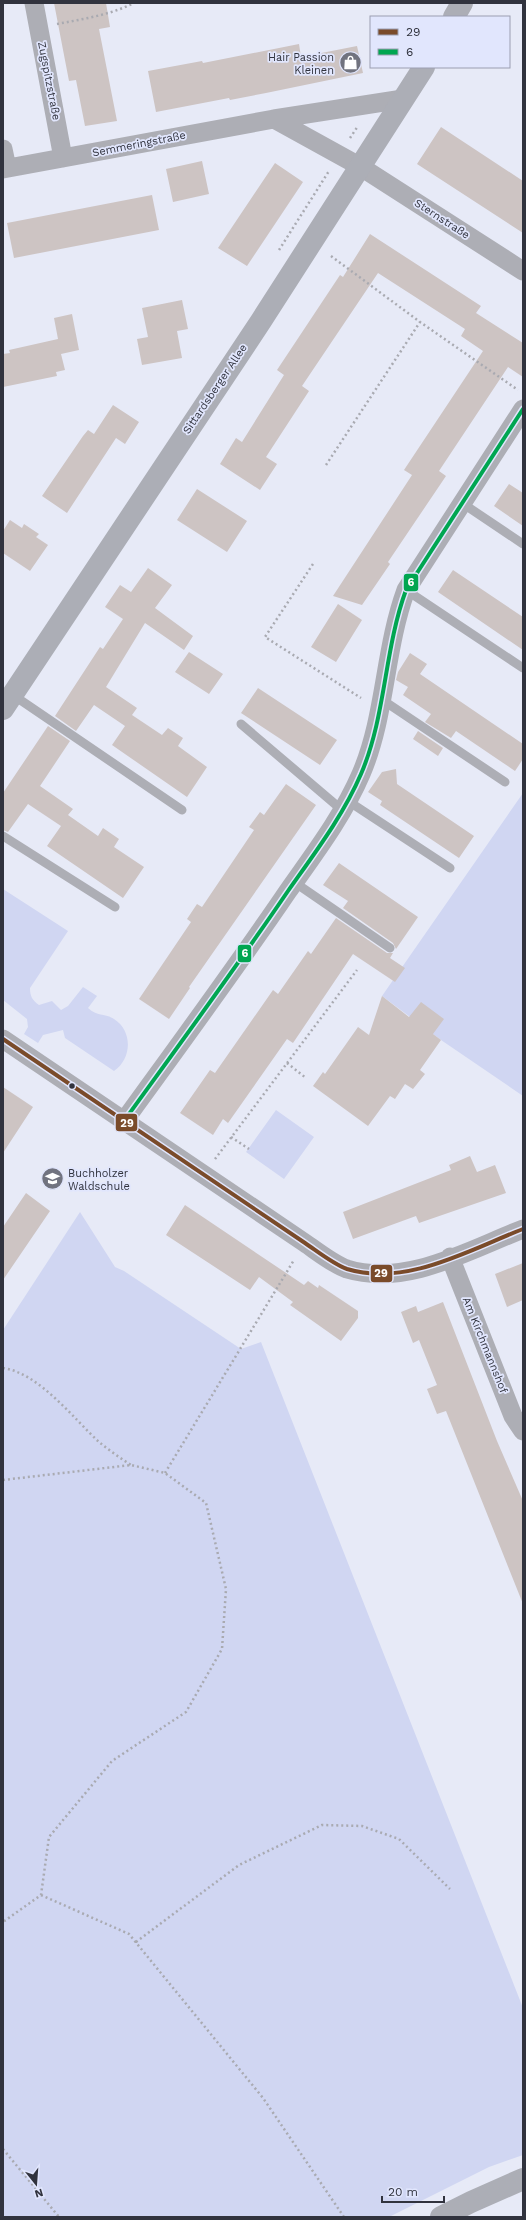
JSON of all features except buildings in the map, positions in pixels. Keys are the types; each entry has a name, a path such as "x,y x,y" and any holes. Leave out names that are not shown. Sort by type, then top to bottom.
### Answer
{"main road":[{"path":"455,16 462,3"},
{"name":"Sittardsberger Allee","path":"8,702 361,167 423,68"},
{"path":"441,2217 523,2179"}],"street":[{"name":"Zugspitzstraße","path":"34,3 64,158"},
{"name":"Semmeringstraße","path":"5,168 274,119 403,99"},
{"path":"274,119 361,167"},
{"path":"3,149 5,168"},
{"name":"Sternstraße","path":"361,167 523,271"},
{"path":"124,1121 294,882 345,806 361,775 373,744 397,615 406,590 522,412"},
{"path":"3,1039 305,1244 346,1268 388,1274 427,1266 523,1229"},
{"name":"Am Kirchmannshof","path":"450,1257 513,1416 523,1431"}],"lane":[{"path":"462,503 523,544"},
{"path":"406,590 523,668"},
{"path":"8,702 182,810"},
{"path":"380,704 505,782"},
{"path":"241,724 345,806 450,868"},
{"path":"3,836 115,908"},
{"path":"294,882 390,948"}],"path":[{"path":"39,27 95,17 121,9 134,3"},
{"path":"277,253 373,104"},
{"path":"331,256 420,322 523,394"},
{"path":"326,466 420,322"},
{"path":"313,564 265,637 380,704"},
{"path":"204,1174 357,970"},
{"path":"286,1063 306,1078"},
{"path":"231,1137 249,1149"},
{"path":"164,1473 305,1244"},
{"path":"3,1368 14,1369 44,1389 100,1443 131,1465"},
{"path":"3,1480 131,1465 164,1473 206,1503 226,1589 222,1649 186,1712 112,1761 49,1837 41,1895 3,1922"},
{"path":"136,1942 239,1865 322,1825 362,1826 399,1839 450,1889"},
{"path":"41,1895 129,1934 263,2098 344,2217"},
{"path":"3,2149 59,2217"}],"shaded area":[{"path":"523,793 523,1096 441,1040 382,996"},
{"path":"3,889 68,931 30,988 31,996 39,1005 52,1001 61,1010 68,1006 83,987 97,996 88,1008 95,1013 114,1019 125,1030 127,1038 128,1045 124,1060 114,1071 65,1038 63,1030 43,1035 38,1043 24,1034 28,1027 27,1019 3,1000"},
{"path":"276,1110 314,1137 284,1179 246,1152"},
{"path":"80,1212 115,1267 124,1271 241,1349 261,1342 523,2008 523,2155 489,2167 389,2217 3,2217 3,1330"}],"transit line":[{"name":"6","path":"124,1121 248,949 318,849 346,805 361,774 369,752 380,706 393,636 406,590 523,409"},
{"name":"29","path":"3,1039 325,1257 347,1269 369,1273 392,1273 414,1270 459,1256 523,1229"}],"place":[{"name":"Hair Passion Kleinen","path":"350,63"},
{"name":"Buchholzer Waldschule","path":"52,1179"}]}
